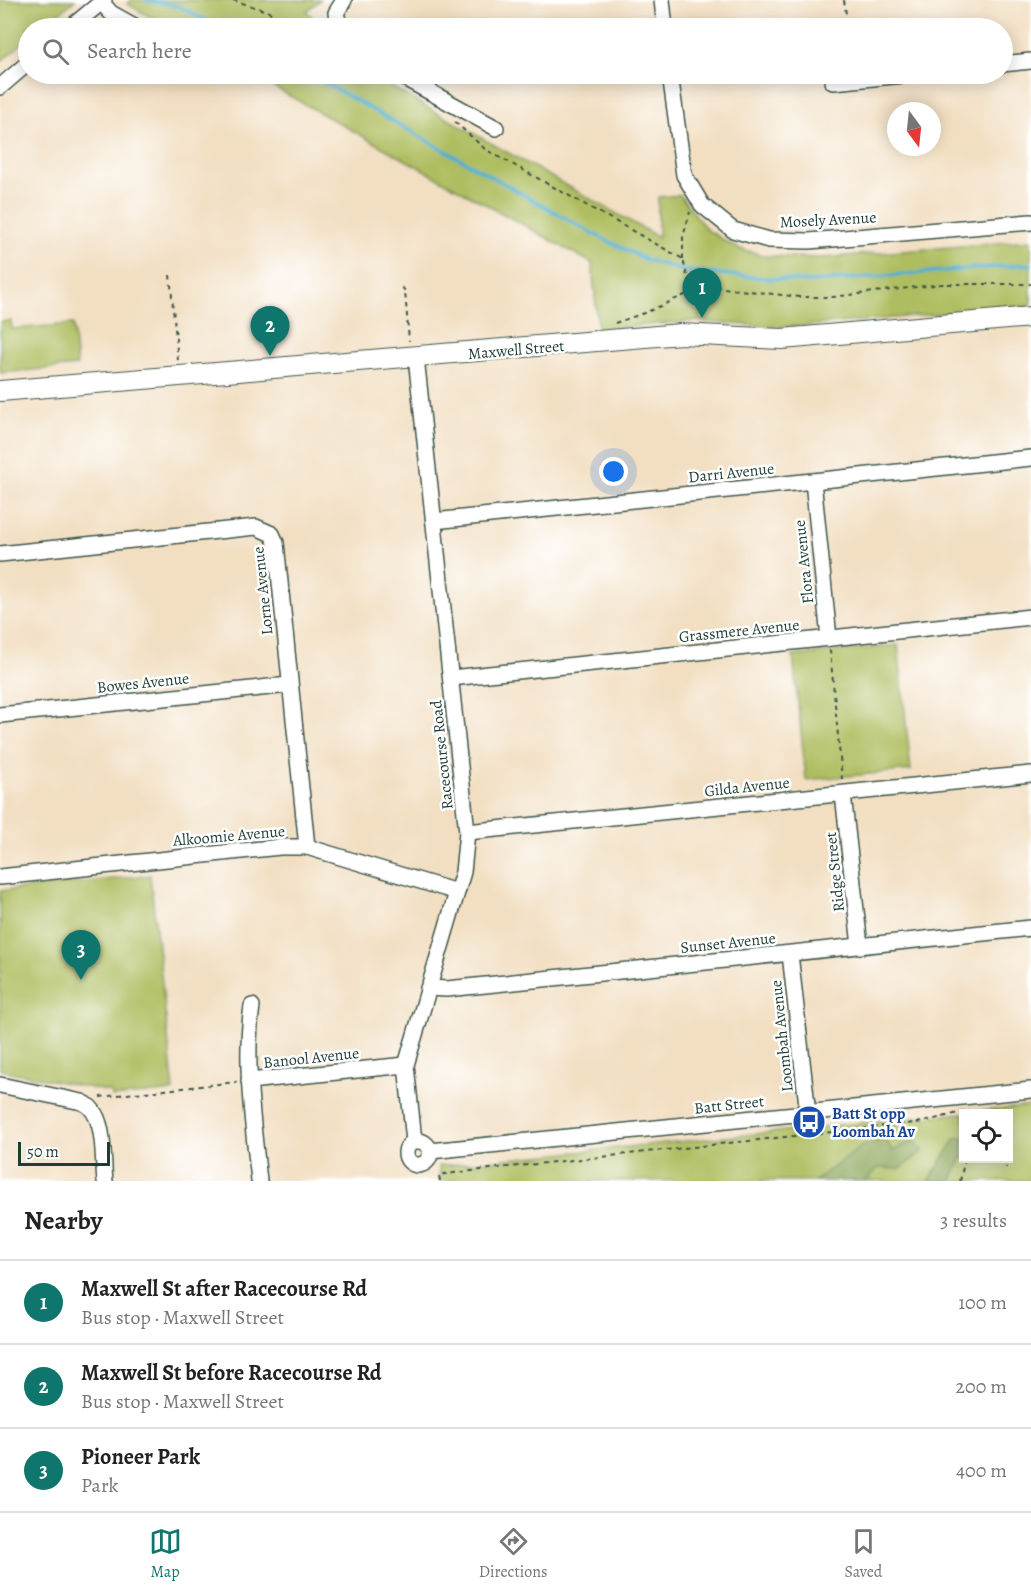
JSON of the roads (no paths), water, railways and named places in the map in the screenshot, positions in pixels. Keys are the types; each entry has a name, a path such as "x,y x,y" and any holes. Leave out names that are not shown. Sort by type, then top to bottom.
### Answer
{"main road":[{"name":"Maxwell Street","path":"0,391 412,349 616,340 688,334 782,339 1031,317"}],"street":[{"path":"338,18 338,6 344,0"},
{"path":"662,0 664,18"},
{"path":"82,18 103,1 111,13 120,18"},
{"path":"1013,63 1031,61"},
{"path":"0,87 18,72"},
{"path":"404,84 496,128"},
{"name":"Mosely Avenue","path":"671,84 680,159 687,182 697,200 714,217 733,230 781,241 809,241 1031,222"},
{"name":"Racecourse Road","path":"412,349 434,521 467,832 465,861 457,892 406,1065 414,1142"},
{"name":"Darri Avenue","path":"434,521 1031,458"},
{"name":"Flora Avenue","path":"813,481 829,638"},
{"name":"Lorne Avenue","path":"0,554 256,527 272,534 276,543 307,847"},
{"name":"Grassmere Avenue","path":"451,678 1031,617"},
{"name":"Bowes Avenue","path":"0,715 289,685"},
{"name":"Gilda Avenue","path":"467,832 1031,774"},
{"name":"Ridge Street","path":"843,794 860,946"},
{"name":"Alkoomie Avenue","path":"0,877 280,847 307,847 457,892"},
{"name":"Sunset Avenue","path":"428,988 447,989 1031,928"},
{"name":"Loombah Avenue","path":"790,954 808,1114"},
{"path":"249,1081 248,1034 252,1006"},
{"name":"Banool Avenue","path":"259,1181 249,1081 406,1065"},
{"path":"0,1085 82,1102 93,1108 98,1116 105,1181"},
{"name":"Batt Street","path":"430,1151 1031,1090"},
{"path":"414,1142 426,1144 430,1151 426,1161 417,1165 410,1161 406,1154 408,1146 414,1142"},
{"path":"417,1165 418,1181"}],"waterway":[{"path":"146,0 178,6 201,18"},
{"path":"327,84 590,232 646,260 686,271 810,282 1031,264"}],"place":[{"name":"Maxwell St after Racecourse Rd","path":"702,318"},
{"name":"Maxwell St before Racecourse Rd","path":"270,356"},
{"name":"Pioneer Park","path":"81,980"},
{"name":"Batt St opp Loombah Av","path":"809,1122"}]}
